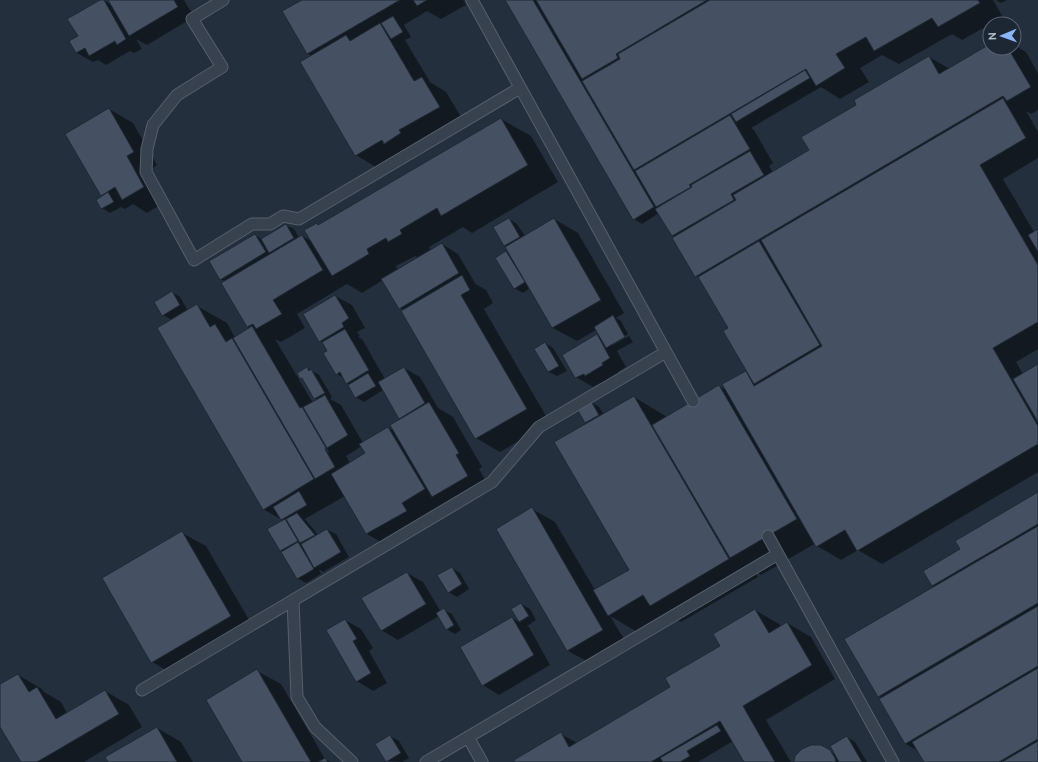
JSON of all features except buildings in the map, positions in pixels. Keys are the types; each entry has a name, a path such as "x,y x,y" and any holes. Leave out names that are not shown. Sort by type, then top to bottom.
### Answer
{"lane":[{"path":"223,0 192,19 222,67 178,95 153,124 147,149 146,172 194,260 252,224 270,224 283,216 299,219 520,88"},
{"path":"472,0 693,401"},
{"path":"142,690 492,482 540,427 666,352"},
{"path":"768,536 893,762"},
{"path":"426,762 778,554"},
{"path":"293,601 298,697 315,727 352,762"},
{"path":"468,737 482,762"}]}
